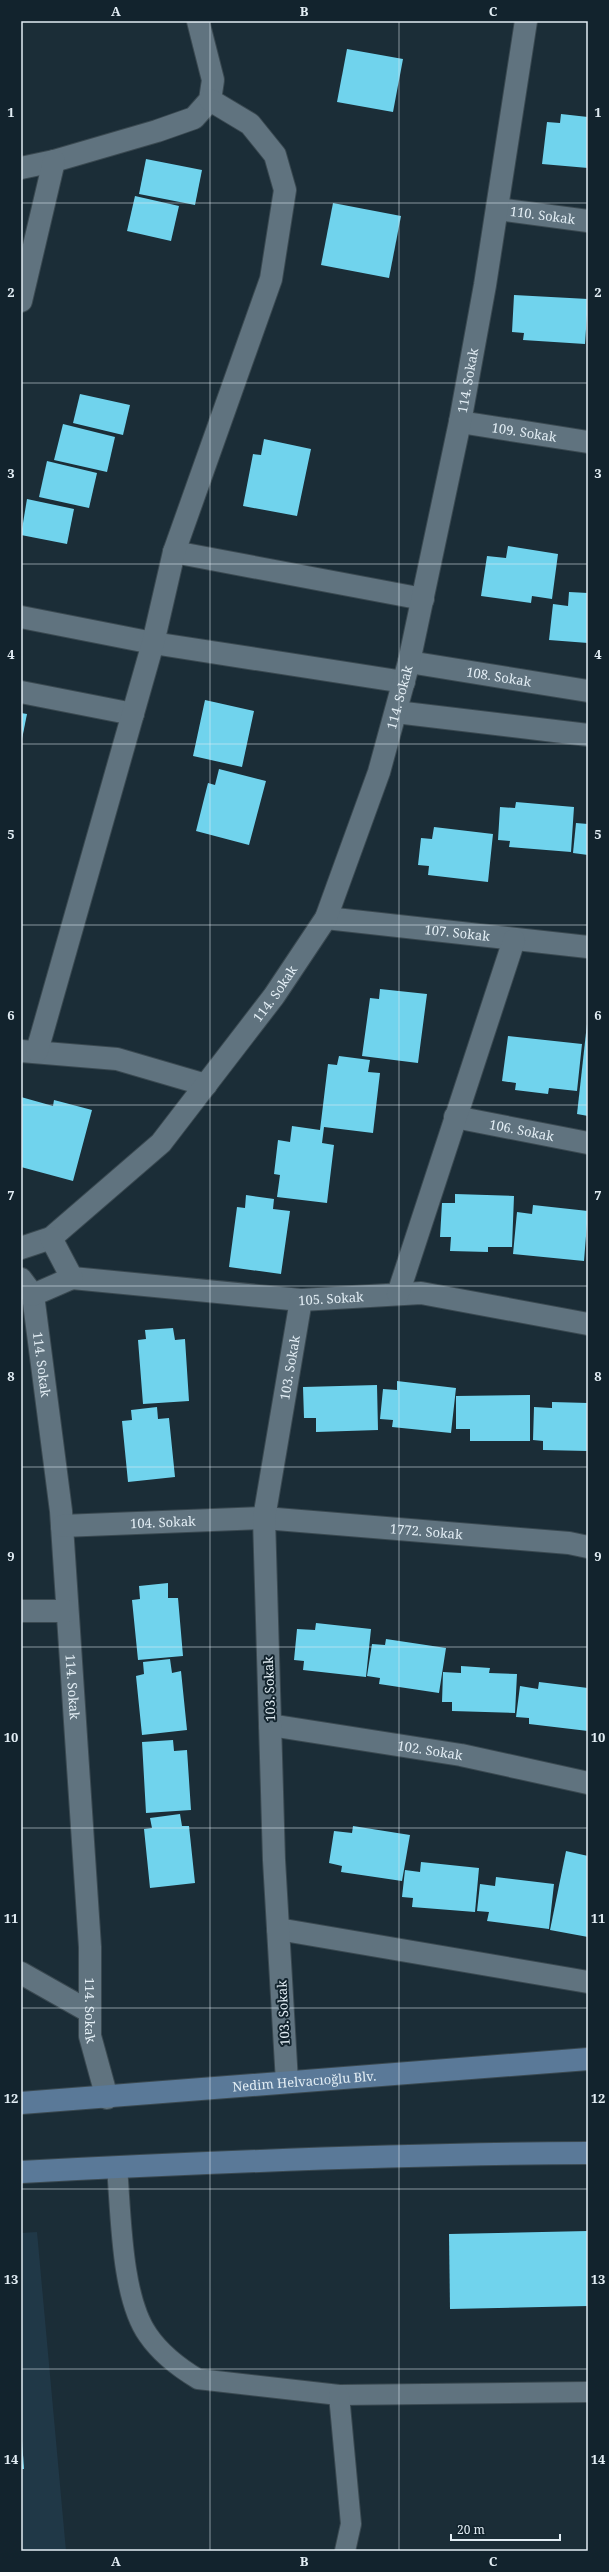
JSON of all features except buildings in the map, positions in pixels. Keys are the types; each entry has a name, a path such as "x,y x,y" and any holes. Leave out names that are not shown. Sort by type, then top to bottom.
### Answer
{"main road":[{"name":"Nedim Helvacıoğlu Blv.","path":"21,2103 107,2098 287,2082 588,2060"},
{"path":"21,2172 460,2154 588,2153"}],"street":[{"path":"21,168 54,161 157,131 194,118 210,100 213,80 198,21"},
{"name":"114. Sokak","path":"21,1248 51,1238 161,1143 274,996 326,918 379,772 396,712 423,599 460,422 497,209 526,21"},
{"path":"206,1085 116,1059 29,1051 133,714 153,643 174,552 271,279 285,190 275,155 250,124 210,100"},
{"path":"21,301 54,161"},
{"name":"110. Sokak","path":"497,209 588,221"},
{"name":"109. Sokak","path":"460,422 588,442"},
{"path":"174,552 423,599"},
{"name":"108. Sokak","path":"21,617 153,643 588,691"},
{"path":"21,692 133,714"},
{"path":"396,712 588,735"},
{"name":"107. Sokak","path":"326,918 588,947"},
{"path":"398,1294 514,940"},
{"name":"106. Sokak","path":"456,1117 588,1143"},
{"path":"27,1287 72,1278 51,1238"},
{"name":"105. Sokak","path":"72,1278 301,1300 421,1293 588,1324"},
{"name":"114. Sokak","path":"27,1287 62,1526 90,1947 90,2036 107,2098"},
{"name":"103. Sokak","path":"287,2082 278,1929 264,1518 301,1300"},
{"name":"104. Sokak","path":"62,1526 264,1518"},
{"name":"1772. Sokak","path":"264,1518 569,1543 588,1547"},
{"path":"21,1610 67,1611"},
{"name":"102. Sokak","path":"270,1725 461,1755 588,1782"},
{"path":"278,1929 588,1982"},
{"path":"21,1973 90,2012"}],"lane":[{"path":"117,2167 132,2300 147,2334 161,2352 178,2367 198,2379 339,2395 588,2392"},
{"path":"339,2395 351,2524 345,2551"}],"shaded area":[{"path":"37,2232 66,2551 21,2551 21,2233"}]}
